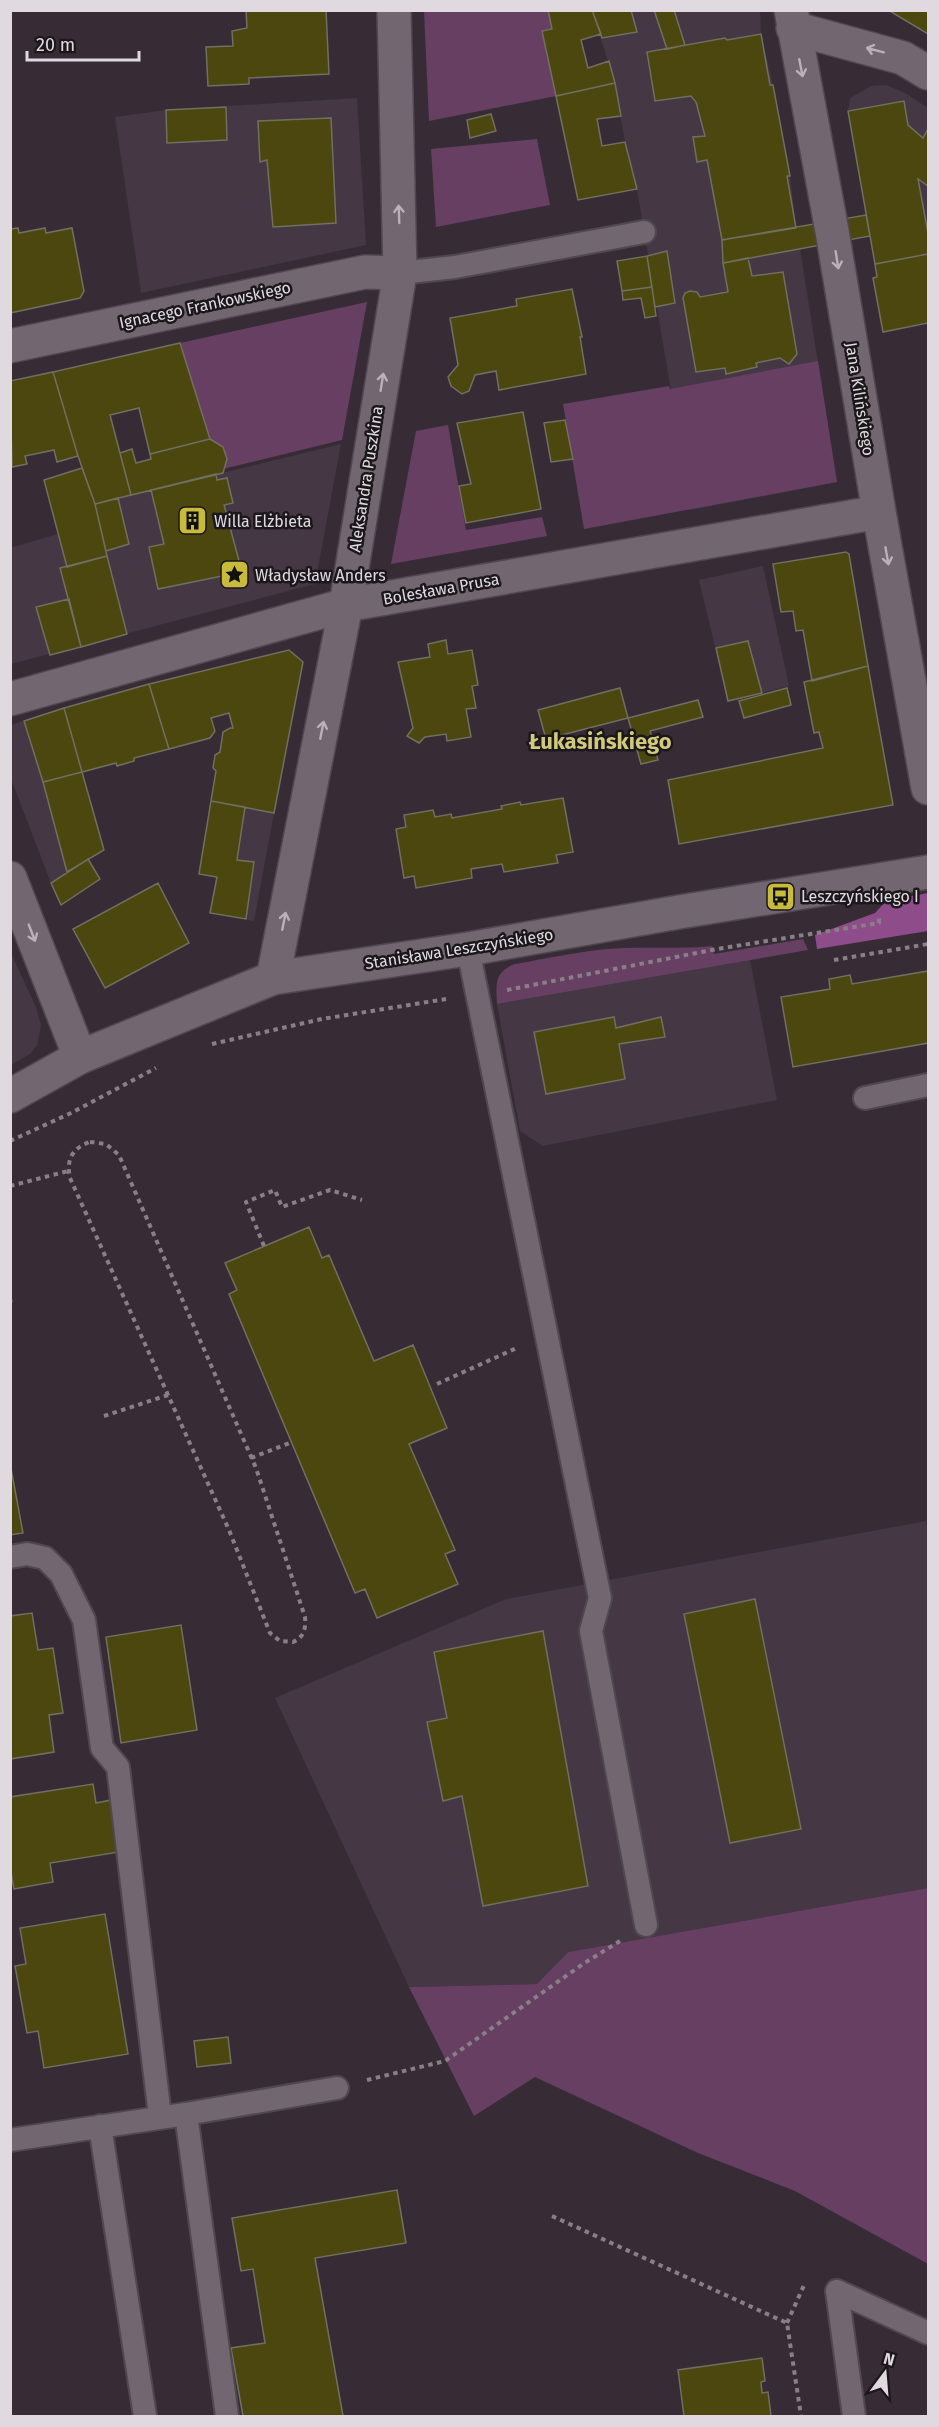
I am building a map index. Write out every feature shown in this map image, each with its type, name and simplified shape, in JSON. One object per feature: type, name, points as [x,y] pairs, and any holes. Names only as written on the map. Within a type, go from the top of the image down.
[{"type":"street","name":"Aleksandra Puszkina","points":[[273,978],[346,605],[400,273],[394,10]]},
{"type":"street","points":[[792,19],[903,58],[928,73]]},
{"type":"street","name":"Jana Kilińskiego","points":[[792,19],[832,231],[928,788]]},
{"type":"street","name":"Ignacego Frankowskiego","points":[[10,346],[365,272],[400,273]]},
{"type":"street","name":"Bolesława Prusa","points":[[10,699],[346,605],[879,512]]},
{"type":"street","name":"Stanisława Leszczyńskiego","points":[[10,1096],[80,1057],[273,978],[468,949],[928,872]]},
{"type":"street","points":[[10,878],[80,1057]]},
{"type":"lane","points":[[400,273],[455,267],[644,232]]},
{"type":"lane","points":[[468,949],[600,1598],[591,1631],[646,1925]]},
{"type":"lane","points":[[865,1098],[928,1085]]},
{"type":"lane","points":[[10,1557],[27,1554],[45,1558],[61,1574],[84,1620],[102,1748],[118,1767],[160,2116]]},
{"type":"lane","points":[[10,2140],[160,2116],[186,2114],[337,2088]]},
{"type":"lane","points":[[186,2114],[226,2416]]},
{"type":"lane","points":[[100,2126],[145,2416]]},
{"type":"lane","points":[[854,2416],[837,2291],[928,2333]]},
{"type":"path","points":[[834,960],[928,944]]},
{"type":"path","points":[[201,1047],[322,1019],[477,994],[717,949]]},
{"type":"path","points":[[10,1141],[71,1113],[160,1065]]},
{"type":"path","points":[[90,1142],[106,1144],[119,1155],[252,1458],[305,1617],[303,1636],[293,1642],[280,1641],[270,1633],[229,1530],[68,1171],[69,1159],[75,1150],[90,1142]]},
{"type":"path","points":[[10,1186],[68,1171]]},
{"type":"path","points":[[264,1246],[246,1202],[275,1190],[282,1208],[330,1190],[362,1200]]},
{"type":"path","points":[[10,1298],[11,1305]]},
{"type":"path","points":[[437,1384],[546,1335]]},
{"type":"path","points":[[104,1416],[168,1395]]},
{"type":"path","points":[[252,1458],[292,1442]]},
{"type":"path","points":[[337,2088],[445,2061],[583,1964],[646,1925]]},
{"type":"path","points":[[552,2216],[787,2323]]},
{"type":"path","points":[[801,2416],[787,2323],[808,2278]]},
{"type":"shaded area","points":[[424,11],[548,11],[552,29],[542,31],[556,96],[429,121]]},
{"type":"shaded area","points":[[592,11],[760,11],[761,34],[790,176],[796,228],[866,214],[848,111],[850,98],[871,86],[886,85],[905,93],[928,108],[928,254],[875,264],[869,236],[800,249],[837,482],[691,510],[637,189],[625,142],[615,83]]},
{"type":"shaded area","points":[[357,98],[366,245],[141,293],[115,117],[166,110]]},
{"type":"shaded area","points":[[537,139],[550,205],[436,227],[431,149]]},
{"type":"shaded area","points":[[367,302],[342,440],[223,469],[227,459],[223,447],[210,439],[180,343]]},
{"type":"shaded area","points":[[818,361],[837,482],[584,529],[563,404],[669,386],[670,389]]},
{"type":"shaded area","points":[[448,425],[466,530],[542,517],[547,536],[391,564],[416,431]]},
{"type":"shaded area","points":[[341,444],[315,584],[11,664],[10,548],[58,534],[67,567],[95,504]]},
{"type":"shaded area","points":[[763,566],[789,686],[728,701],[699,580]]},
{"type":"shaded area","points":[[64,708],[104,850],[51,883],[11,779],[11,725]]},
{"type":"shaded area","points":[[211,801],[274,813],[254,921],[210,913],[216,878],[199,874]]},
{"type":"shaded area","points":[[928,893],[928,931],[817,949],[815,935],[875,913],[886,901]]},
{"type":"shaded area","points":[[803,939],[808,950],[497,1004],[497,985],[500,975],[515,964],[583,952],[624,948],[712,946],[714,954]]},
{"type":"shaded area","points":[[10,951],[36,1007],[41,1025],[37,1045],[30,1054],[11,1065]]},
{"type":"shaded area","points":[[750,960],[777,1100],[543,1146],[520,1131],[497,1004]]},
{"type":"shaded area","points":[[926,1521],[928,1532],[928,1888],[568,1952],[537,1984],[409,1987],[275,1698],[506,1599]]},
{"type":"shaded area","points":[[928,1888],[928,2264],[795,2191],[698,2153],[535,2077],[474,2116],[409,1987],[537,1984],[568,1952]]},
{"type":"building","points":[[246,10],[326,10],[329,74],[249,78],[249,84],[208,86],[206,47],[233,46],[232,31],[247,28]]},
{"type":"building","points":[[548,10],[592,10],[601,34],[581,40],[588,68],[609,61],[615,83],[556,96],[542,31],[552,29]]},
{"type":"building","points":[[592,10],[631,10],[637,32],[602,38]]},
{"type":"building","points":[[654,10],[674,10],[685,45],[667,49]]},
{"type":"building","points":[[888,10],[928,10],[928,34]]},
{"type":"building","points":[[761,34],[790,176],[787,176],[796,228],[722,240],[707,160],[697,162],[693,137],[705,136],[696,102],[691,96],[655,101],[647,52]]},
{"type":"building","points":[[615,83],[621,116],[597,119],[602,146],[625,142],[637,189],[578,200],[556,96]]},
{"type":"building","points":[[904,101],[908,125],[923,138],[928,129],[928,186],[918,179],[928,233],[928,254],[875,264],[848,111]]},
{"type":"building","points":[[226,107],[227,140],[167,143],[166,110]]},
{"type":"building","points":[[491,114],[496,131],[470,138],[467,120]]},
{"type":"building","points":[[331,118],[336,223],[273,227],[267,160],[260,162],[258,121]]},
{"type":"building","points":[[866,215],[870,236],[723,263],[722,240]]},
{"type":"building","points":[[18,228],[19,233],[45,228],[46,233],[72,228],[84,291],[80,298],[10,313],[10,229]]},
{"type":"building","points":[[667,251],[675,303],[655,307],[647,256]]},
{"type":"building","points":[[928,254],[928,323],[883,332],[873,278],[877,277],[875,264]]},
{"type":"building","points":[[647,256],[652,287],[622,291],[617,261]]},
{"type":"building","points":[[748,258],[752,276],[783,272],[797,354],[789,364],[780,358],[756,363],[757,367],[726,374],[725,368],[696,372],[683,298],[685,293],[697,292],[700,297],[728,292],[723,263]]},
{"type":"building","points":[[652,287],[656,316],[645,318],[641,298],[623,300],[622,291]]},
{"type":"building","points":[[572,289],[582,337],[580,337],[586,374],[499,390],[496,371],[475,375],[469,391],[462,394],[451,386],[448,377],[458,365],[450,318],[517,306],[516,299]]},
{"type":"building","points":[[180,343],[210,439],[150,454],[139,408],[110,415],[131,495],[95,504],[53,372]]},
{"type":"building","points":[[53,372],[78,456],[57,462],[54,450],[25,456],[27,464],[12,467],[10,381]]},
{"type":"building","points":[[523,412],[541,509],[466,523],[459,486],[471,484],[457,423]]},
{"type":"building","points":[[565,420],[573,459],[551,462],[544,423]]},
{"type":"building","points":[[210,439],[223,447],[227,459],[223,473],[131,495],[120,453],[132,449],[136,463],[151,459],[150,454]]},
{"type":"building","points":[[82,468],[95,504],[107,556],[67,567],[44,480]]},
{"type":"building","name":"Willa Elżbieta","points":[[216,474],[217,480],[227,478],[233,503],[224,505],[242,572],[158,589],[149,547],[164,544],[151,490]]},
{"type":"building","points":[[118,498],[129,544],[106,551],[95,504]]},
{"type":"building","points":[[846,552],[849,554],[868,666],[812,681],[803,630],[796,631],[793,611],[781,612],[773,564]]},
{"type":"building","points":[[107,556],[127,634],[81,647],[60,568]]},
{"type":"building","points":[[69,599],[81,647],[50,655],[36,607]]},
{"type":"building","points":[[446,640],[448,654],[472,650],[478,685],[472,686],[476,708],[466,709],[471,737],[447,741],[446,734],[425,737],[419,743],[407,736],[413,728],[398,662],[430,657],[428,644]]},
{"type":"building","points":[[748,641],[762,693],[728,701],[716,648]]},
{"type":"building","points":[[289,650],[303,662],[274,813],[211,801],[216,771],[213,768],[215,755],[220,752],[223,732],[233,728],[229,713],[211,718],[215,731],[210,738],[169,749],[149,684]]},
{"type":"building","points":[[868,666],[893,805],[679,844],[668,780],[823,748],[819,732],[814,733],[804,682]]},
{"type":"building","points":[[149,684],[169,749],[134,758],[134,761],[117,766],[116,763],[82,772],[64,708]]},
{"type":"building","points":[[620,688],[628,718],[546,739],[538,710]]},
{"type":"building","points":[[787,688],[791,705],[744,718],[739,701]]},
{"type":"building","points":[[698,700],[703,717],[650,731],[658,760],[641,764],[628,718]]},
{"type":"building","points":[[64,708],[82,772],[43,782],[24,721]]},
{"type":"building","points":[[82,772],[104,850],[67,872],[43,782]]},
{"type":"building","points":[[563,798],[573,852],[556,855],[558,863],[504,872],[502,864],[471,869],[472,878],[416,888],[414,876],[404,878],[396,829],[406,827],[404,815],[433,810],[435,817],[451,814],[452,818],[502,809],[501,806],[520,802],[521,805]]},
{"type":"building","points":[[211,801],[245,807],[237,860],[254,862],[246,919],[210,913],[217,877],[199,874]]},
{"type":"building","points":[[88,859],[100,879],[61,905],[51,883]]},
{"type":"building","points":[[158,883],[189,943],[105,988],[73,929]]},
{"type":"building","points":[[928,971],[928,1043],[793,1067],[781,997],[830,989],[829,979],[850,975],[852,984]]},
{"type":"building","points":[[614,1017],[616,1028],[661,1017],[665,1037],[619,1044],[625,1079],[546,1094],[534,1032]]},
{"type":"building","points":[[309,1227],[322,1258],[329,1255],[374,1361],[413,1345],[447,1428],[409,1444],[455,1550],[445,1554],[458,1584],[377,1618],[365,1589],[355,1593],[229,1294],[237,1290],[225,1263]]},
{"type":"building","points":[[10,1463],[23,1533],[10,1535]]},
{"type":"building","points":[[755,1599],[801,1829],[730,1843],[684,1614]]},
{"type":"building","points":[[32,1613],[38,1650],[53,1648],[63,1713],[49,1715],[54,1752],[10,1759],[10,1616]]},
{"type":"building","points":[[181,1625],[197,1730],[121,1743],[106,1637]]},
{"type":"building","points":[[543,1631],[588,1886],[483,1906],[462,1796],[443,1801],[427,1722],[447,1718],[434,1652]]},
{"type":"building","points":[[93,1784],[96,1803],[111,1800],[119,1852],[50,1863],[53,1882],[14,1889],[10,1867],[10,1797]]},
{"type":"building","points":[[105,1914],[128,2054],[44,2068],[38,2031],[27,2033],[15,1966],[26,1964],[20,1928]]},
{"type":"building","points":[[228,2037],[231,2063],[197,2067],[194,2041]]},
{"type":"building","points":[[397,2190],[406,2243],[315,2258],[343,2416],[243,2416],[231,2348],[265,2343],[253,2269],[241,2271],[232,2218]]},
{"type":"building","points":[[762,2358],[765,2381],[761,2382],[762,2393],[768,2392],[771,2416],[684,2416],[678,2370]]},
{"type":"place","name":"Willa Elżbieta","points":[[193,521]]},
{"type":"place","name":"Władysław Anders","points":[[234,575]]},
{"type":"place","name":"Leszczyńskiego I","points":[[780,896]]},
{"type":"district","name":"Łukasińskiego","points":[[600,741]]}]
